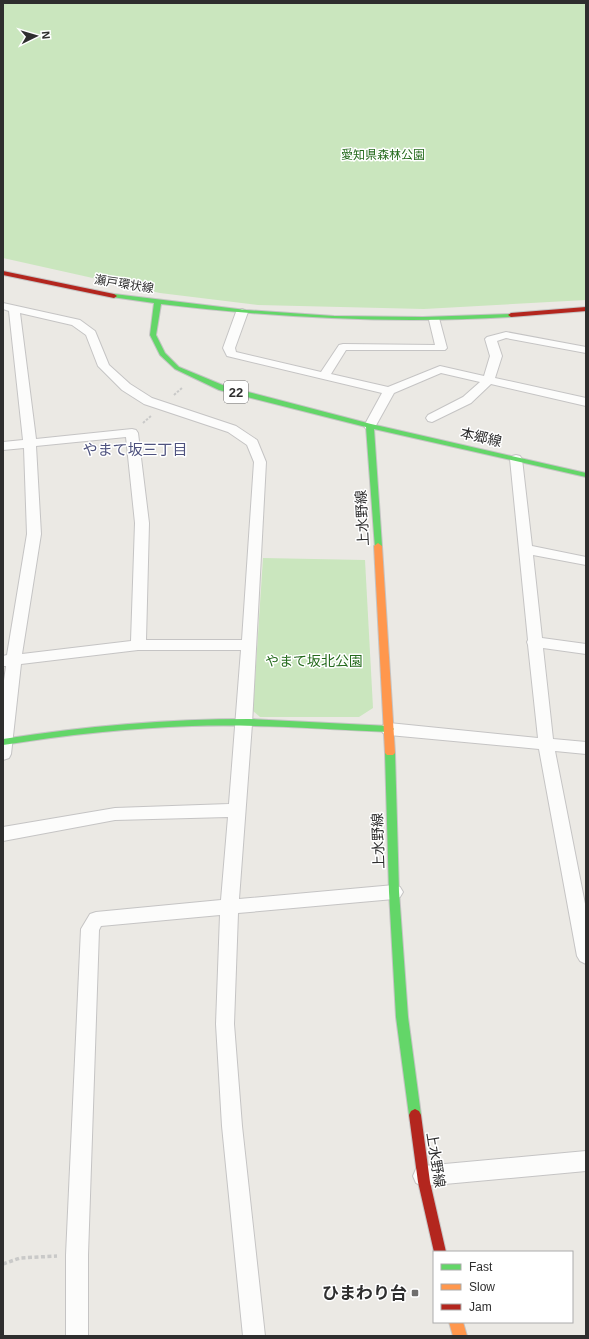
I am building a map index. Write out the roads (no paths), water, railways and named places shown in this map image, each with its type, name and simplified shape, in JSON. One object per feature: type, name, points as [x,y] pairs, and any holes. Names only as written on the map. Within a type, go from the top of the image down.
[{"type":"street","name":"瀬戸環状線","points":[[3,273],[109,295],[158,302],[154,335],[162,354],[177,368],[222,388],[370,426]]},
{"type":"street","points":[[158,302],[242,312],[435,320],[586,309]]},
{"type":"street","points":[[254,1336],[232,1126],[225,1024],[229,908],[244,724],[260,462],[253,443],[232,429],[148,401],[126,387],[104,366],[91,333],[76,322],[9,307],[30,443],[34,534],[9,660],[4,746],[87,731],[166,724],[244,724],[313,725],[389,729],[586,748]]},
{"type":"street","points":[[242,312],[229,348],[231,354],[389,391],[440,369],[586,402]]},
{"type":"street","points":[[324,376],[343,347],[441,348],[435,320]]},
{"type":"street","points":[[432,418],[467,400],[489,380],[496,356],[492,339],[506,335],[586,350]]},
{"type":"street","points":[[370,426],[389,391]]},
{"type":"street","name":"本郷線","points":[[370,426],[586,475]]},
{"type":"street","name":"上水野線","points":[[370,426],[389,729],[394,892],[402,1017],[423,1176],[440,1251]]},
{"type":"street","points":[[3,446],[132,433],[142,523],[138,645]]},
{"type":"street","points":[[516,459],[534,642],[546,744],[586,956]]},
{"type":"street","points":[[525,549],[586,561]]},
{"type":"street","points":[[534,642],[586,649]]},
{"type":"street","points":[[9,660],[138,645],[249,645]]},
{"type":"street","points":[[3,834],[115,814],[236,810]]},
{"type":"street","points":[[78,1336],[77,1254],[90,929],[96,919],[394,892]]},
{"type":"street","points":[[423,1176],[586,1161]]},
{"type":"street","points":[[456,1323],[460,1336]]},
{"type":"place","name":"ひまわり台","points":[[415,1293]]},
{"type":"district","name":"やまて坂三丁目","points":[[135,450]]},
{"type":"park label","name":"愛知県森林公園","points":[[383,155]]},
{"type":"park label","name":"やまて坂北公園","points":[[314,661]]}]
